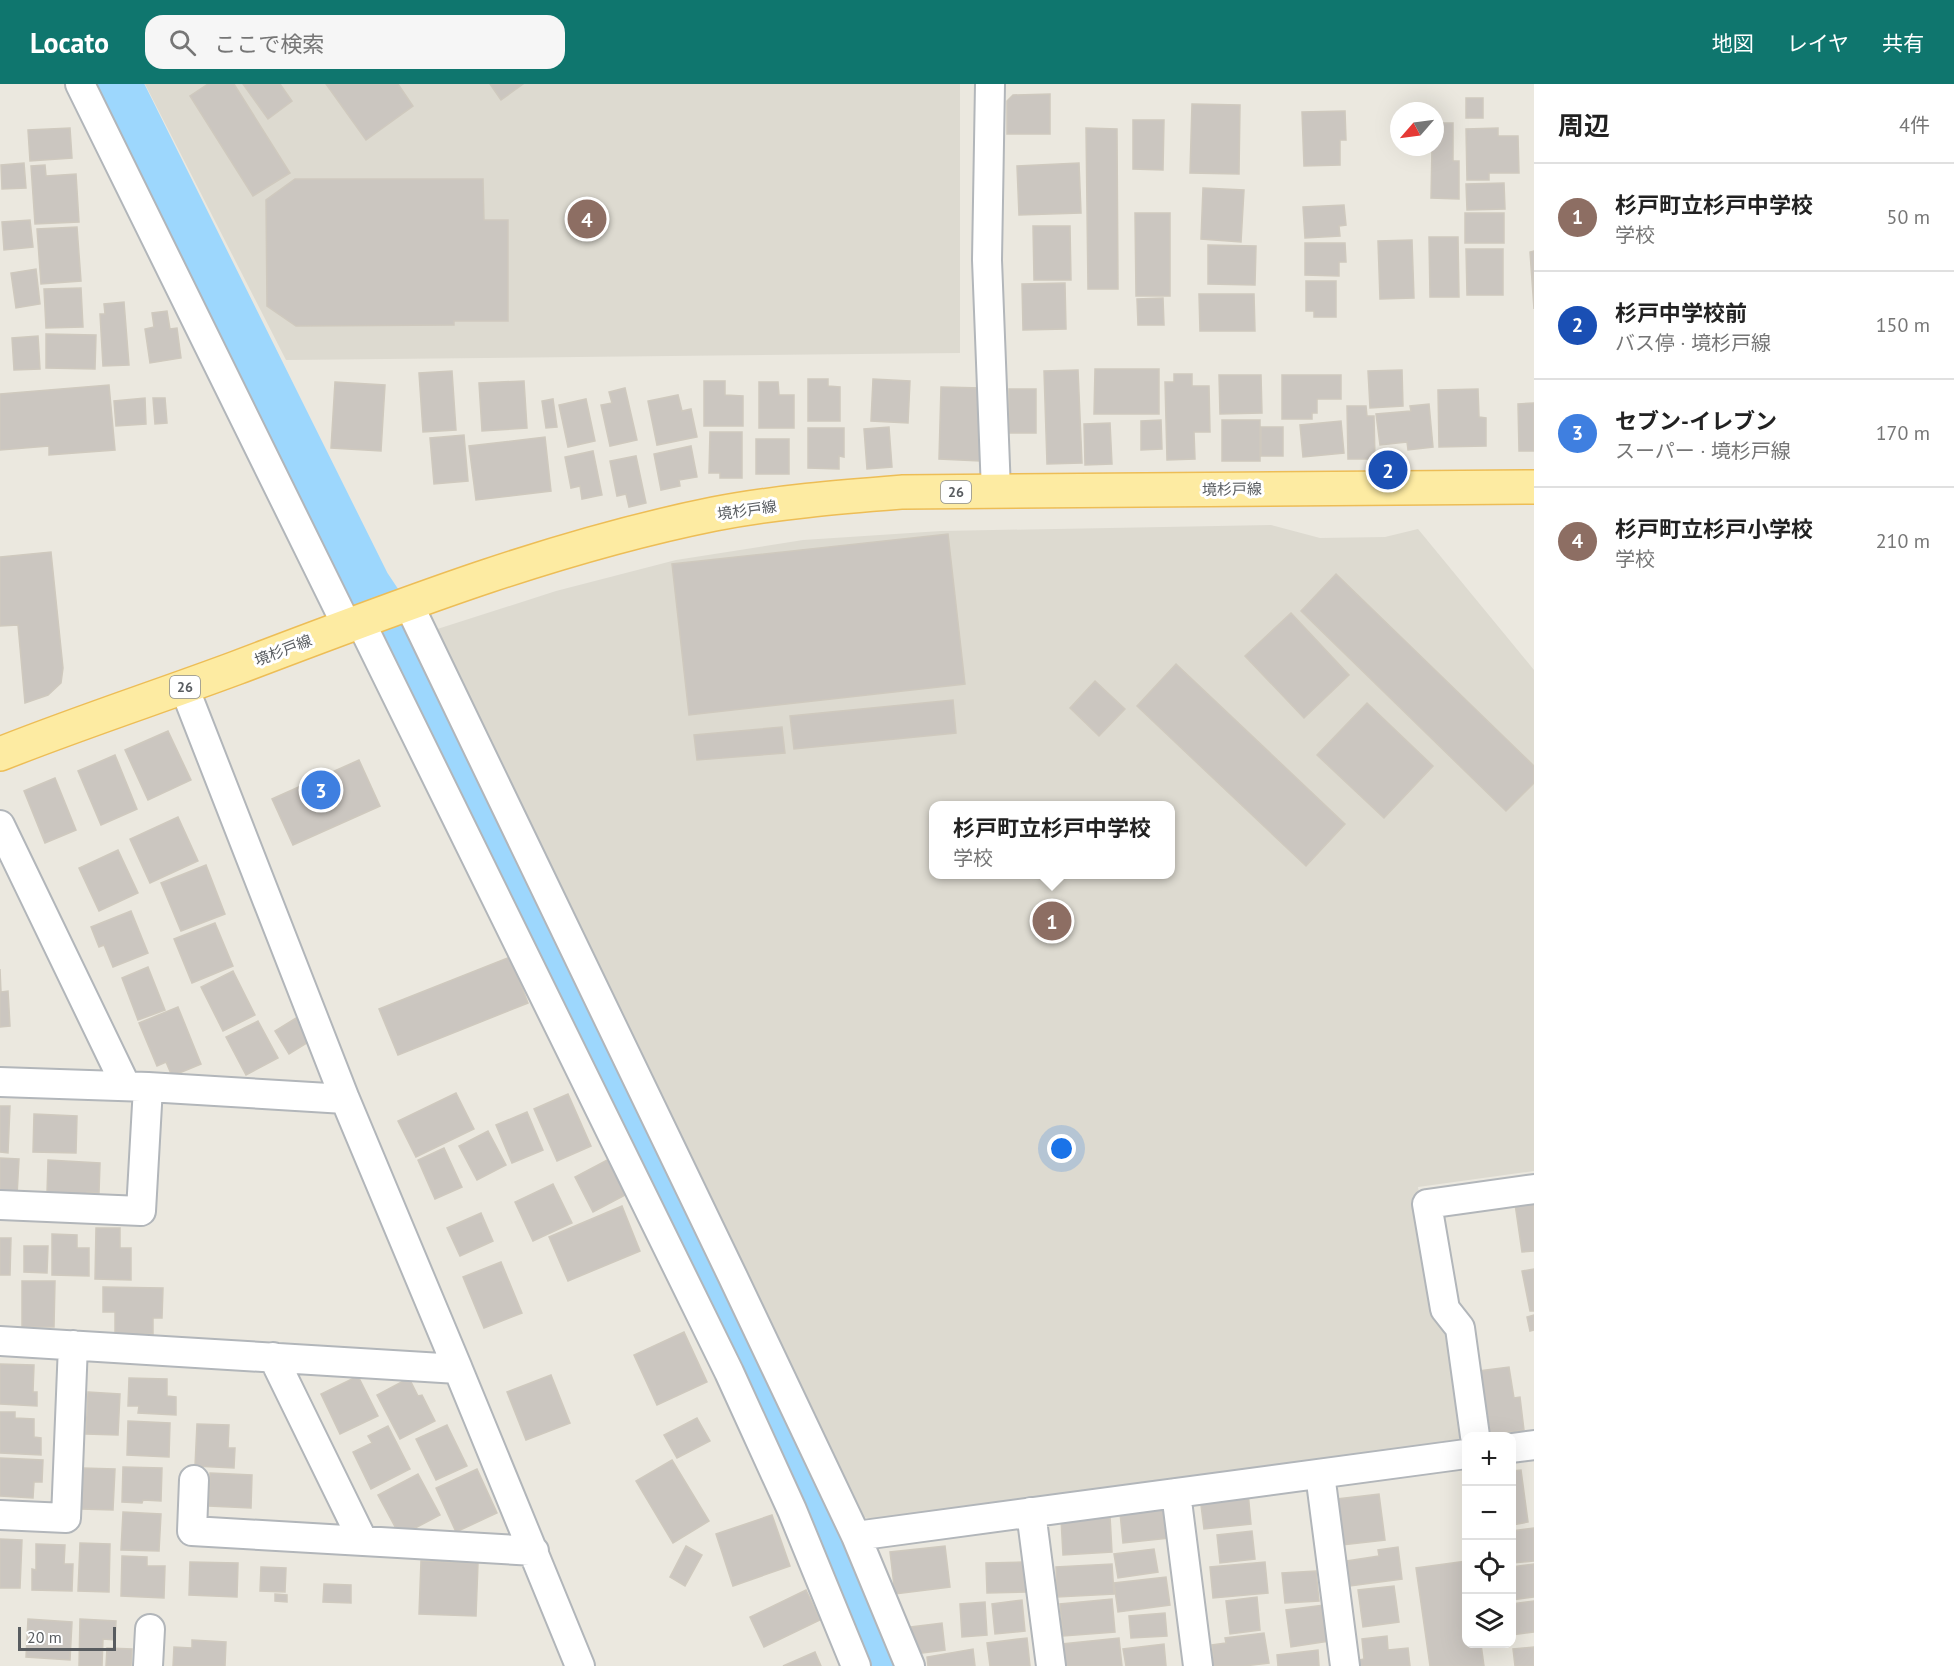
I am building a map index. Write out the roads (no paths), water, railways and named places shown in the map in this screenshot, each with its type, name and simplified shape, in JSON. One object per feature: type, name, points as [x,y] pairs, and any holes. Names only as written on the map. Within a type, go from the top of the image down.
[{"type":"main road","name":"境杉戸線","points":[[0,754],[375,615],[567,551],[716,514],[852,496],[903,492],[1534,486]]},
{"type":"street","points":[[80,84],[375,615],[722,1254],[856,1536],[910,1666]]},
{"type":"street","points":[[990,84],[987,260],[996,491]]},
{"type":"street","points":[[375,615],[729,1372],[792,1510],[856,1666]]},
{"type":"street","points":[[184,687],[345,1099],[580,1666]]},
{"type":"street","points":[[0,825],[137,1086],[141,1211],[0,1205]]},
{"type":"street","points":[[0,1082],[137,1086],[345,1099]]},
{"type":"street","points":[[1474,1432],[1460,1328],[1445,1309],[1427,1204],[1534,1188]]},
{"type":"street","points":[[0,1341],[458,1369]]},
{"type":"street","points":[[0,1515],[66,1518],[73,1346]]},
{"type":"street","points":[[273,1357],[363,1540]]},
{"type":"street","points":[[1516,1448],[1534,1446]]},
{"type":"street","points":[[856,1536],[1462,1455]]},
{"type":"street","points":[[1320,1474],[1345,1666]]},
{"type":"street","points":[[194,1480],[192,1531],[534,1551]]},
{"type":"street","points":[[1176,1493],[1198,1666]]},
{"type":"street","points":[[1031,1512],[1051,1666]]},
{"type":"street","points":[[148,1666],[150,1629]]},
{"type":"waterway","points":[[112,84],[362,587],[400,644],[818,1509],[881,1666]]},
{"type":"place","name":"杉戸町立杉戸小学校","points":[[587,219]]},
{"type":"place","name":"杉戸中学校前","points":[[1388,470]]},
{"type":"place","name":"セブン-イレブン","points":[[321,790]]},
{"type":"place","name":"杉戸町立杉戸中学校","points":[[1052,921]]}]
